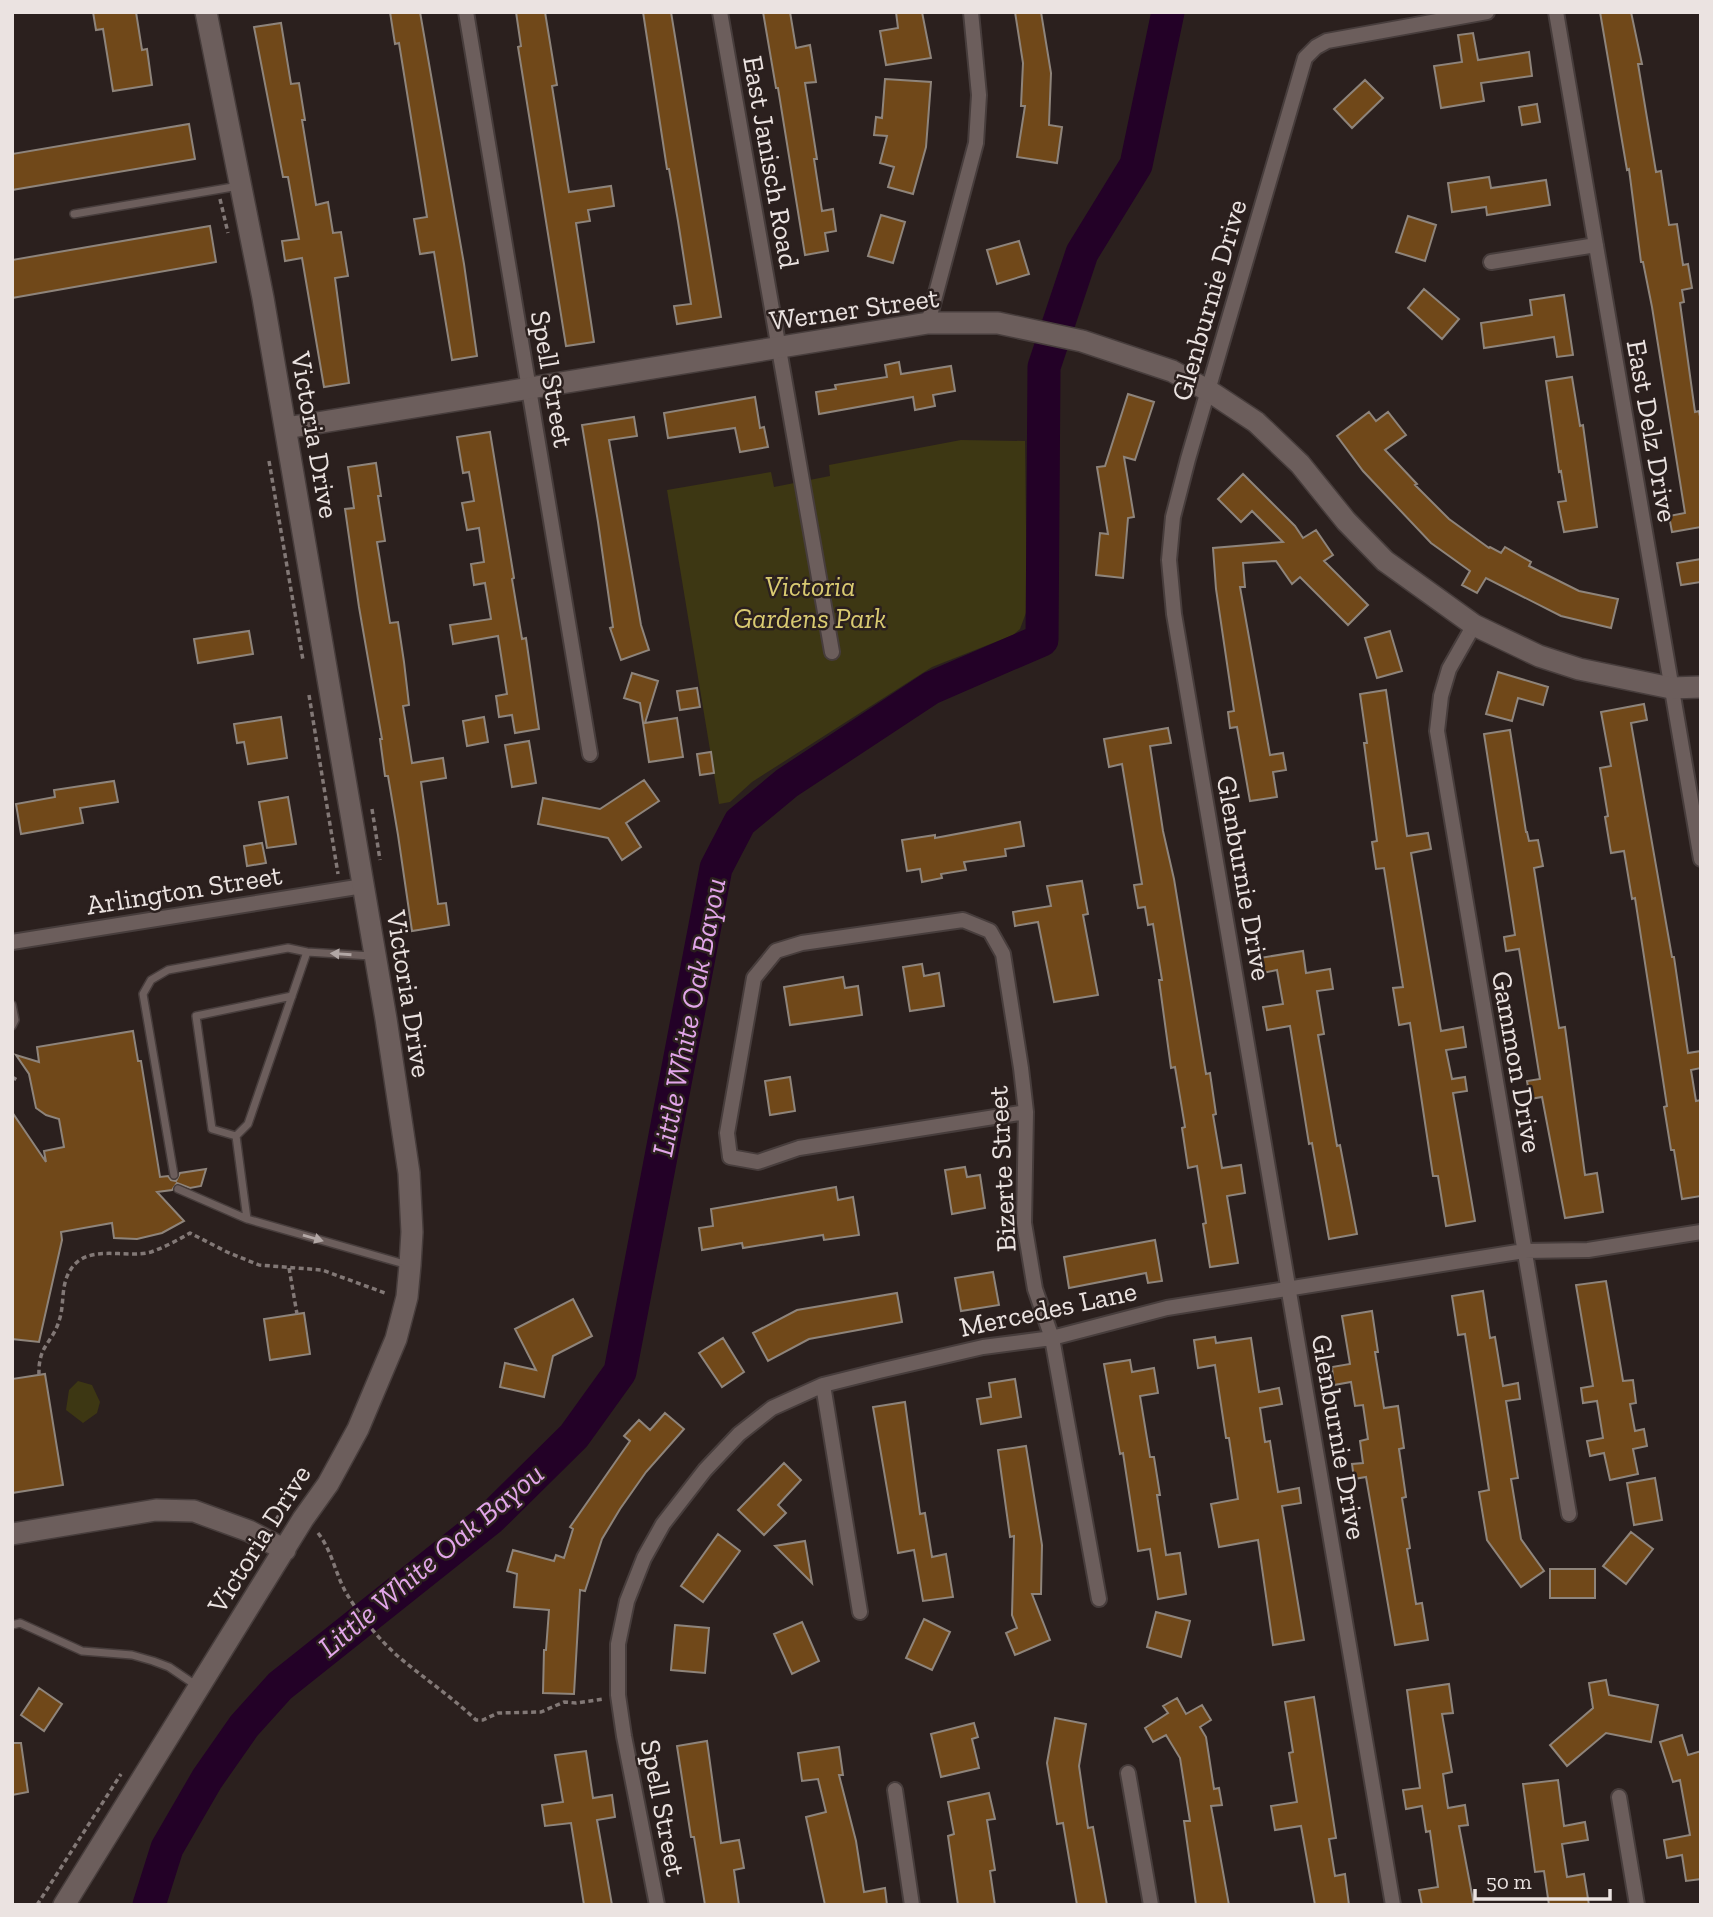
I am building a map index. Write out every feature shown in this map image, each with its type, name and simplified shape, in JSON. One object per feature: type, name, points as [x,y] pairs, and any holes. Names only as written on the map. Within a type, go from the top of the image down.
[{"type":"street","name":"Victoria Drive","points":[[64,1905],[334,1473],[358,1429],[396,1339],[407,1297],[410,1265],[412,1233],[409,1173],[375,957],[263,298],[206,12]]},
{"type":"street","name":"Spell Street","points":[[466,12],[590,754]]},
{"type":"street","name":"East Janisch Road","points":[[720,12],[832,652]]},
{"type":"street","points":[[928,323],[976,143],[979,95],[971,12]]},
{"type":"street","name":"Glenburnie Drive","points":[[1393,1905],[1176,628],[1169,560],[1173,517],[1304,58],[1327,41],[1487,12]]},
{"type":"street","name":"East Delz Drive","points":[[1556,12],[1701,859]]},
{"type":"street","points":[[1491,262],[1596,245]]},
{"type":"street","name":"Werner Street","points":[[286,429],[928,323],[998,323],[1082,341],[1172,371],[1209,391],[1256,422],[1300,464],[1346,521],[1385,561],[1474,625],[1539,656],[1579,669],[1671,688],[1701,687]]},
{"type":"street","name":"Gammon Drive","points":[[1474,625],[1449,669],[1441,696],[1437,731],[1569,1514]]},
{"type":"street","name":"Arlington Street","points":[[12,942],[363,886]]},
{"type":"street","name":"Bizerte Street","points":[[1026,1112],[799,1148],[758,1162],[730,1157],[727,1133],[754,978],[776,951],[802,943],[963,920],[990,931],[1003,954],[1026,1112],[1024,1223],[1035,1289],[1052,1338],[1099,1599]]},
{"type":"street","name":"Mercedes Lane","points":[[622,1720],[618,1644],[627,1601],[643,1558],[663,1524],[705,1470],[739,1434],[772,1408],[823,1385],[983,1347],[1052,1338],[1167,1308],[1524,1251],[1588,1250],[1701,1232]]},
{"type":"street","points":[[823,1385],[860,1612]]},
{"type":"street","points":[[12,1534],[156,1510],[194,1511],[249,1531],[285,1549]]},
{"type":"street","name":"Spell Street","points":[[622,1720],[657,1905]]},
{"type":"street","points":[[1128,1773],[1151,1905]]},
{"type":"street","points":[[895,1790],[912,1905]]},
{"type":"street","points":[[1619,1797],[1637,1905]]},
{"type":"lane","points":[[74,214],[239,186]]},
{"type":"lane","points":[[174,1175],[144,994],[151,980],[168,970],[288,948],[375,957]]},
{"type":"lane","points":[[236,1136],[248,1124],[307,952]]},
{"type":"lane","points":[[236,1136],[212,1129],[196,1016],[292,996]]},
{"type":"lane","points":[[12,1005],[15,1020],[12,1026]]},
{"type":"lane","points":[[236,1136],[247,1219]]},
{"type":"lane","points":[[178,1189],[247,1219],[410,1265]]},
{"type":"lane","points":[[12,1625],[20,1623],[82,1651],[132,1655],[153,1661],[169,1667],[199,1687]]},
{"type":"path","points":[[218,190],[230,238]]},
{"type":"path","points":[[268,454],[305,668]]},
{"type":"path","points":[[308,690],[338,876]]},
{"type":"path","points":[[12,1077],[17,1080]]},
{"type":"path","points":[[39,1375],[38,1363],[43,1347],[59,1322],[66,1279],[77,1262],[86,1256],[150,1252],[190,1233],[259,1265],[322,1270],[385,1293]]},
{"type":"path","points":[[289,1268],[296,1314]]},
{"type":"path","points":[[276,1520],[279,1514]]},
{"type":"path","points":[[316,1530],[331,1554],[335,1570],[348,1596],[376,1632],[398,1657],[428,1678],[475,1720],[483,1720],[498,1713],[541,1712],[564,1702],[619,1699]]},
{"type":"green space","name":"Victoria Gardens Park","points":[[961,440],[1025,441],[1027,610],[1020,629],[1013,635],[932,667],[752,782],[730,802],[719,804],[667,490],[771,472],[774,487],[830,476],[829,465]]},
{"type":"green space","points":[[78,1381],[92,1385],[100,1402],[97,1413],[83,1423],[66,1410],[69,1390]]},
{"type":"building","points":[[93,12],[136,12],[142,50],[147,49],[152,85],[113,91],[103,29],[96,30]]},
{"type":"building","points":[[390,12],[420,12],[464,264],[477,356],[452,360],[434,252],[420,254],[414,219],[427,217],[399,43],[395,44]]},
{"type":"building","points":[[516,12],[545,12],[557,85],[552,86],[569,192],[611,186],[614,206],[588,210],[590,221],[576,223],[594,342],[566,346],[518,47],[521,46]]},
{"type":"building","points":[[643,12],[671,12],[721,317],[677,324],[674,306],[691,304]]},
{"type":"building","points":[[763,12],[790,12],[796,48],[810,45],[816,82],[805,83],[817,159],[814,159],[822,211],[833,209],[836,231],[825,233],[828,251],[805,255]]},
{"type":"building","points":[[896,12],[922,12],[931,58],[886,65],[880,31],[898,28]]},
{"type":"building","points":[[1015,12],[1041,12],[1051,73],[1049,125],[1062,127],[1057,163],[1017,157],[1025,106],[1021,106],[1023,63]]},
{"type":"building","points":[[1600,12],[1631,12],[1642,64],[1638,64],[1656,172],[1661,171],[1669,225],[1677,224],[1683,265],[1688,264],[1692,288],[1682,290],[1684,302],[1680,303],[1695,412],[1699,411],[1701,422],[1701,527],[1672,532],[1669,516],[1685,513],[1652,307],[1641,262],[1629,169],[1627,170]]},
{"type":"building","points":[[281,23],[291,84],[299,83],[305,120],[302,120],[316,205],[328,202],[333,233],[341,232],[348,276],[335,278],[349,383],[324,387],[302,258],[285,261],[282,241],[299,239],[288,177],[283,177],[254,27]]},
{"type":"building","points":[[1473,33],[1478,60],[1529,52],[1532,76],[1481,83],[1484,101],[1441,108],[1434,66],[1462,62],[1458,35]]},
{"type":"building","points":[[885,79],[931,82],[926,147],[913,194],[888,187],[894,167],[880,163],[887,136],[874,135],[876,117],[882,118]]},
{"type":"building","points":[[1365,80],[1383,98],[1352,128],[1334,109]]},
{"type":"building","points":[[1537,104],[1540,122],[1522,125],[1519,107]]},
{"type":"building","points":[[189,124],[195,159],[12,190],[12,154]]},
{"type":"building","points":[[1489,177],[1491,188],[1546,180],[1550,205],[1487,215],[1486,207],[1452,212],[1448,183]]},
{"type":"building","points":[[881,215],[905,222],[893,263],[868,256]]},
{"type":"building","points":[[1408,216],[1436,225],[1425,261],[1396,252]]},
{"type":"building","points":[[210,226],[216,262],[12,298],[12,260]]},
{"type":"building","points":[[1019,241],[1029,274],[997,284],[987,250]]},
{"type":"building","points":[[1424,289],[1459,319],[1442,339],[1408,308]]},
{"type":"building","points":[[1564,295],[1573,355],[1557,357],[1554,337],[1484,348],[1481,323],[1532,315],[1530,300]]},
{"type":"building","points":[[899,362],[901,374],[951,366],[955,391],[933,395],[935,406],[915,410],[913,397],[819,414],[816,392],[836,389],[835,385],[887,377],[885,365]]},
{"type":"building","points":[[1572,377],[1580,426],[1583,425],[1597,527],[1564,532],[1558,502],[1566,501],[1561,471],[1559,472],[1546,381]]},
{"type":"building","points":[[1128,394],[1154,402],[1135,460],[1124,457],[1134,517],[1128,518],[1123,578],[1096,575],[1100,533],[1108,534],[1097,467],[1105,466]]},
{"type":"building","points":[[755,397],[760,428],[764,427],[768,447],[740,452],[735,428],[668,438],[664,413]]},
{"type":"building","points":[[1369,412],[1376,421],[1388,412],[1406,435],[1385,450],[1449,519],[1489,548],[1501,553],[1505,547],[1531,562],[1529,566],[1579,591],[1618,599],[1611,628],[1561,616],[1486,578],[1477,593],[1462,585],[1470,571],[1431,543],[1363,471],[1337,436]]},
{"type":"building","points":[[634,417],[637,436],[609,440],[641,625],[649,650],[621,660],[610,628],[613,627],[582,425]]},
{"type":"building","points":[[490,432],[514,578],[512,579],[522,639],[526,638],[539,729],[515,733],[512,715],[499,717],[496,696],[507,694],[498,636],[453,644],[450,625],[491,619],[485,583],[474,585],[471,564],[484,562],[479,528],[467,530],[462,503],[474,501],[469,472],[463,473],[457,437]]},
{"type":"building","points":[[376,463],[385,541],[377,542],[390,623],[398,622],[409,705],[403,706],[412,763],[443,758],[446,778],[421,782],[438,904],[446,903],[449,925],[412,931],[388,776],[385,776],[382,739],[345,509],[354,508],[348,467]]},
{"type":"building","points":[[1243,474],[1295,526],[1303,538],[1316,530],[1333,555],[1324,561],[1368,605],[1348,625],[1300,577],[1292,584],[1276,561],[1243,563],[1245,587],[1240,587],[1270,755],[1283,753],[1286,770],[1273,772],[1277,797],[1250,801],[1237,727],[1230,728],[1228,712],[1234,711],[1216,589],[1213,548],[1283,542],[1252,511],[1241,522],[1218,499]]},
{"type":"building","points":[[1701,559],[1701,582],[1681,585],[1677,563]]},
{"type":"building","points":[[249,631],[253,654],[198,663],[194,639]]},
{"type":"building","points":[[1390,631],[1402,671],[1377,678],[1365,638]]},
{"type":"building","points":[[1498,672],[1548,687],[1543,705],[1518,698],[1512,721],[1486,714]]},
{"type":"building","points":[[632,673],[658,681],[645,723],[677,718],[683,757],[649,762],[640,703],[624,698]]},
{"type":"building","points":[[697,688],[700,707],[680,710],[677,691]]},
{"type":"building","points":[[1386,690],[1407,836],[1428,833],[1431,849],[1411,853],[1441,1031],[1463,1027],[1466,1047],[1446,1050],[1452,1079],[1465,1077],[1467,1091],[1453,1093],[1475,1221],[1446,1226],[1438,1176],[1433,1176],[1410,1023],[1399,1025],[1393,988],[1403,987],[1384,868],[1376,869],[1372,842],[1377,841],[1360,694]]},
{"type":"building","points":[[1644,704],[1647,720],[1631,723],[1674,957],[1688,1053],[1701,1051],[1701,1068],[1691,1070],[1696,1101],[1701,1100],[1701,1196],[1682,1199],[1664,1107],[1667,1106],[1635,898],[1632,899],[1624,851],[1611,853],[1600,768],[1611,766],[1601,712]]},
{"type":"building","points":[[281,717],[287,758],[248,764],[244,742],[237,743],[234,724]]},
{"type":"building","points":[[484,717],[488,742],[467,746],[463,721]]},
{"type":"building","points":[[1168,728],[1171,743],[1150,746],[1163,831],[1174,879],[1206,1074],[1210,1073],[1216,1114],[1213,1115],[1222,1168],[1241,1165],[1245,1193],[1227,1196],[1238,1263],[1210,1267],[1197,1166],[1188,1168],[1182,1128],[1185,1127],[1175,1067],[1171,1068],[1153,924],[1148,925],[1145,907],[1138,908],[1134,885],[1142,884],[1122,764],[1109,767],[1104,739]]},
{"type":"building","points":[[1510,730],[1526,832],[1529,841],[1538,840],[1543,866],[1534,868],[1559,1028],[1565,1027],[1585,1175],[1597,1173],[1603,1212],[1565,1218],[1542,1097],[1530,1099],[1527,1081],[1540,1079],[1519,949],[1506,951],[1504,937],[1515,935],[1484,734]]},
{"type":"building","points":[[529,741],[536,783],[512,787],[505,745]]},
{"type":"building","points":[[711,752],[714,773],[700,775],[697,754]]},
{"type":"building","points":[[644,780],[659,801],[626,823],[641,847],[622,860],[608,838],[538,824],[543,798],[600,809]]},
{"type":"building","points":[[114,781],[118,802],[80,808],[83,823],[21,834],[16,804],[55,797],[54,790]]},
{"type":"building","points":[[288,797],[296,844],[267,848],[259,802]]},
{"type":"building","points":[[1020,822],[1024,846],[1005,849],[1006,856],[964,862],[966,870],[941,874],[942,878],[922,882],[920,869],[907,871],[902,840],[935,835],[935,838]]},
{"type":"building","points":[[262,843],[266,863],[247,866],[244,846]]},
{"type":"building","points":[[1082,881],[1088,914],[1083,915],[1098,995],[1054,1002],[1038,922],[1015,926],[1013,912],[1051,906],[1047,886]]},
{"type":"building","points":[[1303,951],[1306,973],[1330,969],[1333,989],[1317,991],[1324,1034],[1318,1035],[1337,1146],[1340,1145],[1357,1234],[1329,1239],[1312,1143],[1309,1144],[1290,1026],[1267,1030],[1263,1007],[1283,1004],[1277,970],[1263,973],[1260,958]]},
{"type":"building","points":[[922,964],[924,976],[939,973],[944,1006],[910,1011],[903,967]]},
{"type":"building","points":[[843,977],[845,988],[858,986],[862,1015],[790,1025],[784,987]]},
{"type":"building","points":[[133,1031],[138,1061],[141,1061],[160,1177],[168,1176],[176,1181],[180,1173],[206,1169],[201,1186],[190,1188],[177,1183],[172,1190],[157,1192],[184,1221],[162,1233],[137,1239],[114,1238],[112,1223],[61,1232],[62,1240],[39,1342],[12,1339],[12,1112],[46,1162],[44,1151],[64,1147],[59,1119],[36,1108],[29,1074],[16,1055],[39,1062],[37,1047]]},
{"type":"building","points":[[790,1077],[795,1111],[770,1115],[765,1081]]},
{"type":"building","points":[[965,1167],[967,1177],[980,1175],[985,1208],[952,1214],[945,1170]]},
{"type":"building","points":[[836,1187],[838,1200],[853,1197],[859,1235],[824,1240],[823,1235],[743,1248],[742,1243],[702,1250],[699,1228],[713,1226],[711,1209]]},
{"type":"building","points":[[1155,1240],[1162,1281],[1148,1283],[1146,1273],[1069,1288],[1064,1257]]},
{"type":"building","points":[[993,1272],[999,1305],[961,1311],[955,1278]]},
{"type":"building","points":[[1606,1281],[1623,1381],[1633,1380],[1636,1403],[1630,1404],[1635,1431],[1644,1429],[1647,1446],[1633,1449],[1638,1474],[1610,1480],[1604,1453],[1590,1456],[1587,1441],[1603,1438],[1597,1401],[1583,1403],[1581,1388],[1593,1386],[1576,1285]]},
{"type":"building","points":[[1483,1291],[1490,1338],[1495,1337],[1503,1386],[1518,1383],[1520,1399],[1506,1401],[1518,1478],[1511,1479],[1521,1539],[1544,1571],[1521,1587],[1487,1540],[1479,1492],[1489,1490],[1465,1334],[1458,1335],[1452,1296]]},
{"type":"building","points":[[897,1293],[902,1322],[809,1339],[768,1361],[753,1333],[797,1310]]},
{"type":"building","points":[[573,1299],[592,1336],[553,1356],[544,1397],[500,1387],[505,1363],[536,1370],[515,1329]]},
{"type":"building","points":[[1372,1311],[1384,1408],[1398,1406],[1404,1448],[1399,1449],[1406,1497],[1402,1498],[1410,1548],[1407,1549],[1416,1604],[1422,1603],[1428,1640],[1395,1645],[1366,1477],[1354,1479],[1352,1464],[1363,1463],[1360,1441],[1368,1439],[1363,1405],[1355,1406],[1351,1382],[1334,1385],[1332,1367],[1350,1364],[1342,1316]]},
{"type":"building","points":[[304,1313],[310,1354],[270,1360],[264,1319]]},
{"type":"building","points":[[1215,1337],[1216,1343],[1251,1338],[1259,1392],[1279,1388],[1282,1404],[1260,1408],[1265,1442],[1270,1441],[1278,1492],[1299,1488],[1301,1503],[1282,1506],[1304,1640],[1273,1645],[1258,1540],[1219,1547],[1211,1504],[1238,1499],[1215,1365],[1198,1368],[1194,1340]]},
{"type":"building","points":[[723,1338],[744,1372],[722,1387],[699,1353]]},
{"type":"building","points":[[1130,1360],[1132,1372],[1154,1368],[1158,1393],[1140,1396],[1150,1457],[1154,1457],[1166,1555],[1180,1553],[1186,1594],[1158,1599],[1150,1549],[1138,1551],[1123,1453],[1120,1454],[1104,1364]]},
{"type":"building","points":[[45,1374],[63,1485],[12,1493],[12,1379]]},
{"type":"building","points":[[1015,1379],[1021,1417],[981,1424],[977,1399],[991,1397],[989,1383]]},
{"type":"building","points":[[905,1402],[920,1514],[925,1513],[932,1557],[946,1554],[953,1597],[923,1601],[914,1550],[898,1553],[873,1407]]},
{"type":"building","points":[[665,1413],[684,1429],[646,1472],[620,1509],[602,1539],[585,1591],[580,1590],[574,1694],[543,1693],[544,1650],[549,1610],[514,1607],[517,1574],[507,1571],[513,1550],[554,1561],[556,1555],[564,1558],[573,1529],[570,1527],[630,1441],[624,1436],[639,1420],[650,1430]]},
{"type":"building","points":[[1026,1446],[1042,1545],[1041,1594],[1032,1594],[1050,1640],[1015,1655],[1006,1633],[1017,1628],[1012,1615],[1014,1536],[1010,1537],[998,1450]]},
{"type":"building","points":[[784,1463],[801,1480],[778,1505],[786,1513],[764,1535],[738,1510]]},
{"type":"building","points":[[1655,1478],[1662,1520],[1634,1525],[1627,1483]]},
{"type":"building","points":[[1631,1532],[1653,1549],[1626,1584],[1603,1566]]},
{"type":"building","points":[[718,1534],[740,1551],[703,1602],[681,1586]]},
{"type":"building","points":[[805,1541],[812,1583],[775,1546]]},
{"type":"building","points":[[1550,1569],[1595,1569],[1595,1598],[1550,1598]]},
{"type":"building","points":[[1156,1612],[1190,1621],[1181,1657],[1147,1647]]},
{"type":"building","points":[[924,1619],[950,1632],[932,1670],[906,1658]]},
{"type":"building","points":[[802,1622],[819,1661],[792,1674],[774,1634]]},
{"type":"building","points":[[675,1625],[709,1628],[705,1673],[671,1670]]},
{"type":"building","points":[[1606,1680],[1609,1695],[1658,1705],[1651,1742],[1606,1733],[1567,1766],[1550,1745],[1593,1708],[1589,1683]]},
{"type":"building","points":[[1449,1684],[1453,1713],[1442,1714],[1452,1772],[1443,1774],[1448,1808],[1465,1805],[1468,1825],[1459,1826],[1474,1905],[1422,1905],[1419,1890],[1438,1887],[1430,1831],[1426,1832],[1422,1806],[1406,1809],[1403,1790],[1420,1788],[1407,1690]]},
{"type":"building","points":[[39,1688],[62,1704],[44,1731],[21,1715]]},
{"type":"building","points":[[1314,1697],[1336,1838],[1329,1839],[1335,1876],[1345,1874],[1349,1905],[1315,1905],[1301,1826],[1275,1830],[1271,1806],[1297,1802],[1289,1753],[1293,1752],[1285,1702]]},
{"type":"building","points":[[1177,1698],[1186,1714],[1202,1705],[1211,1720],[1200,1727],[1206,1737],[1214,1789],[1219,1788],[1222,1805],[1211,1806],[1229,1905],[1196,1905],[1184,1821],[1190,1821],[1180,1758],[1166,1735],[1153,1742],[1145,1728],[1168,1713],[1163,1706]]},
{"type":"building","points":[[1055,1718],[1086,1724],[1079,1766],[1088,1828],[1093,1827],[1107,1905],[1077,1905],[1063,1823],[1057,1824],[1047,1763]]},
{"type":"building","points":[[974,1723],[978,1737],[972,1739],[979,1768],[941,1777],[931,1734]]},
{"type":"building","points":[[1682,1735],[1688,1755],[1701,1751],[1701,1879],[1686,1881],[1682,1855],[1667,1858],[1664,1840],[1690,1835],[1680,1780],[1673,1782],[1660,1742]]},
{"type":"building","points":[[707,1741],[721,1843],[739,1840],[744,1868],[734,1870],[739,1905],[705,1905],[694,1837],[691,1837],[677,1746]]},
{"type":"building","points":[[12,1743],[21,1743],[28,1792],[12,1795]]},
{"type":"building","points":[[839,1747],[843,1775],[839,1775],[856,1841],[864,1892],[885,1888],[887,1905],[825,1905],[806,1817],[826,1812],[818,1779],[802,1781],[798,1753]]},
{"type":"building","points":[[586,1751],[593,1798],[612,1795],[615,1817],[597,1820],[612,1905],[584,1905],[571,1823],[545,1826],[542,1805],[563,1802],[555,1755]]},
{"type":"building","points":[[1558,1780],[1564,1826],[1585,1822],[1588,1840],[1562,1844],[1567,1877],[1584,1874],[1589,1905],[1549,1905],[1544,1871],[1535,1872],[1523,1784]]},
{"type":"building","points":[[989,1793],[995,1819],[987,1820],[995,1870],[990,1871],[995,1905],[958,1905],[948,1836],[954,1834],[948,1802]]},
{"type":"waterway","name":"Little White Oak Bayou","points":[[149,1905],[167,1848],[207,1779],[244,1726],[280,1686],[491,1518],[574,1436],[620,1372],[716,868],[740,822],[787,783],[931,688],[1042,640],[1044,367],[1082,253],[1136,165],[1168,12]]}]
